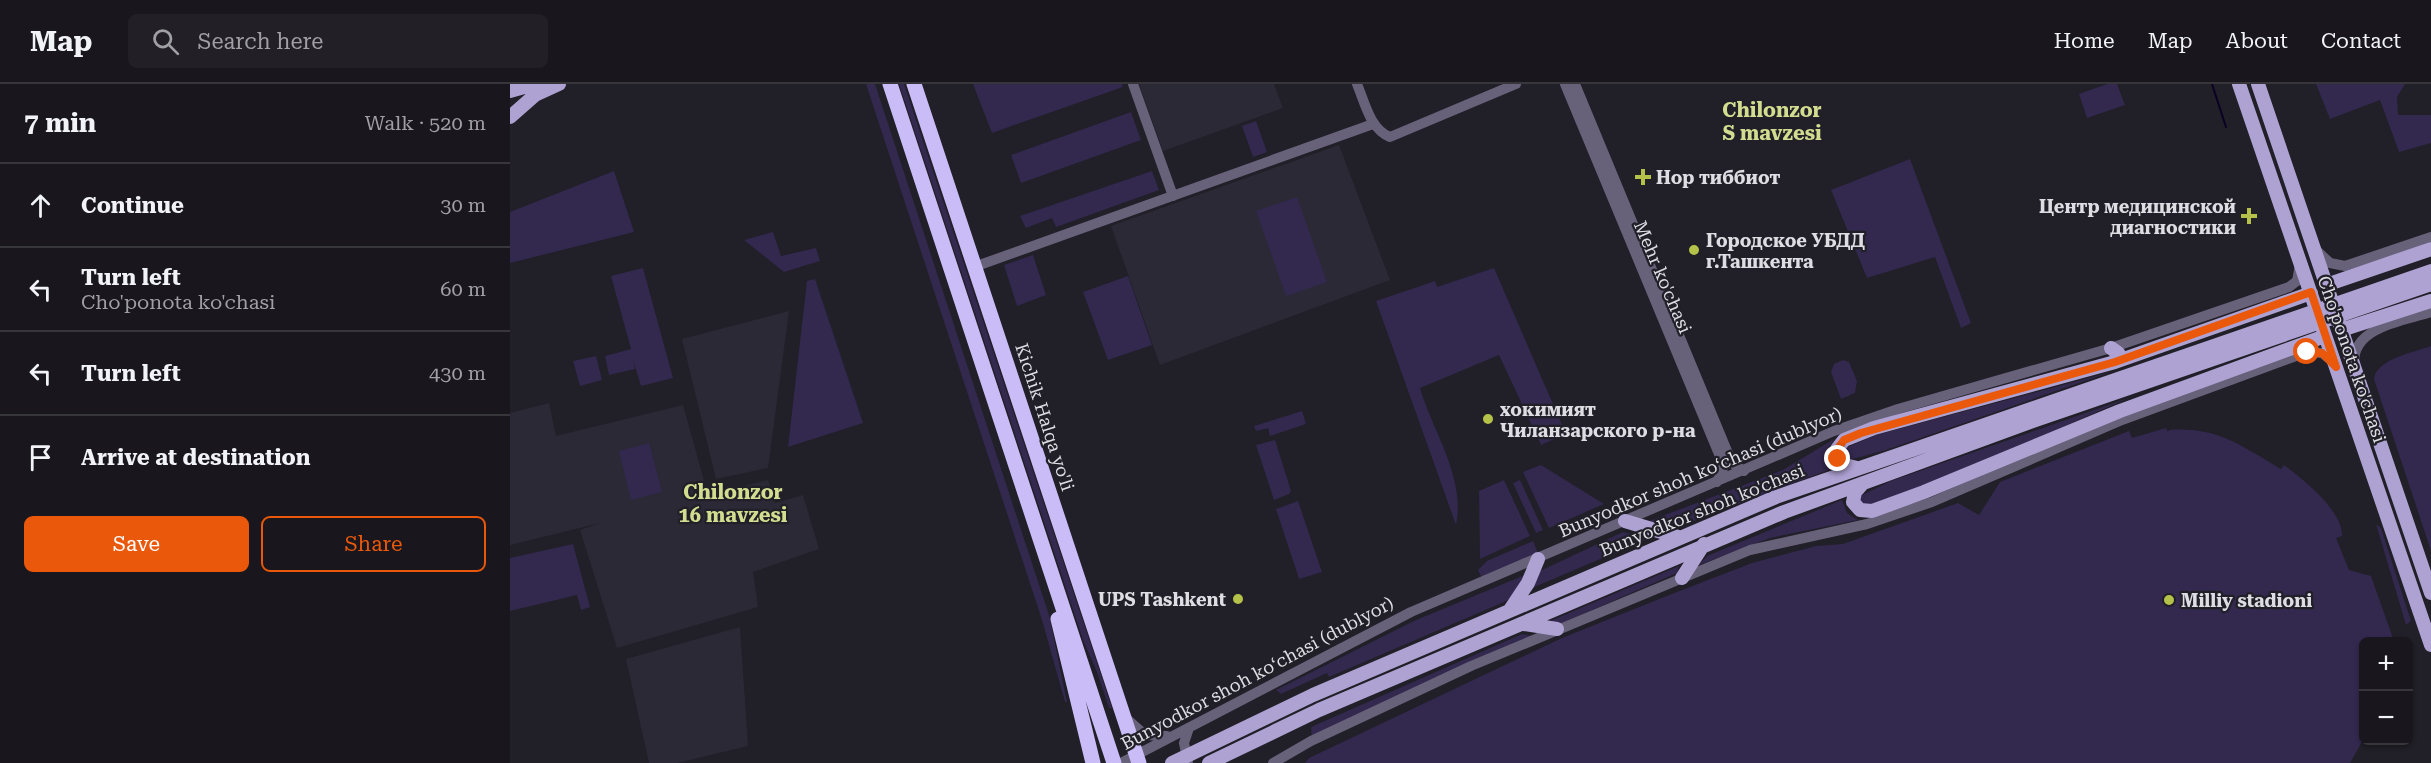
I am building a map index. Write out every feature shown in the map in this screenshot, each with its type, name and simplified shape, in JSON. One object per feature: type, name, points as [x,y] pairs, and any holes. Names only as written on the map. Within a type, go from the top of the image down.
[{"type":"highway","points":[[890,84],[1114,763]]},
{"type":"highway","name":"Kichik Halqa yo'li","points":[[914,84],[1137,759]]},
{"type":"highway","points":[[1038,531],[1093,763]]},
{"type":"highway","points":[[1073,638],[1089,664],[1107,712],[1116,713],[1119,702]]},
{"type":"highway","points":[[1137,759],[1151,763]]},
{"type":"main road","points":[[510,91],[535,84]]},
{"type":"main road","points":[[510,117],[535,95],[559,84]]},
{"type":"main road","name":"Cho'ponota ko'chasi","points":[[2239,84],[2431,645]]},
{"type":"main road","points":[[2246,104],[2252,92],[2260,91]]},
{"type":"main road","name":"Cho'ponota ko'chasi","points":[[2260,91],[2431,593]]},
{"type":"main road","points":[[2326,285],[2431,249]]},
{"type":"main road","name":"Bunyodkor shoh ko'chasi","points":[[1209,763],[1319,710],[1524,624],[1705,543],[1863,483],[2031,415],[2431,271]]},
{"type":"main road","name":"Bunyodkor shoh ko'chasi","points":[[1172,763],[1219,738],[1678,537],[1857,468],[2031,415],[2431,284]]},
{"type":"main road","points":[[1857,468],[1845,465],[1837,457],[1838,446],[1846,439],[1903,419],[2115,362],[2311,292]]},
{"type":"main road","points":[[2341,330],[2431,301]]},
{"type":"main road","points":[[1863,483],[1855,492],[1853,502],[1860,510],[1872,511],[1924,492],[2120,411],[2325,336]]},
{"type":"main road","points":[[2111,348],[2118,353],[2115,362]]},
{"type":"main road","points":[[1625,521],[1678,537]]},
{"type":"main road","points":[[1682,578],[1705,543]]},
{"type":"main road","points":[[1510,610],[1528,583],[1538,559]]},
{"type":"main road","points":[[1524,624],[1557,629]]},
{"type":"street","points":[[1133,84],[1173,196]]},
{"type":"street","points":[[1357,84],[1373,124],[1380,133],[1390,137],[1516,84]]},
{"type":"street","name":"Mehr ko'chasi","points":[[1564,84],[1622,208]]},
{"type":"street","name":"Mehr ko'chasi","points":[[1575,84],[1628,223],[1728,464]]},
{"type":"street","points":[[975,267],[1373,124]]},
{"type":"street","points":[[2313,245],[2330,263],[2345,266],[2431,237]]},
{"type":"street","name":"Bunyodkor shoh koʻchasi (dublyor)","points":[[1121,763],[1137,759],[1185,730],[1410,612],[1866,419],[2111,348],[2289,287],[2298,278],[2300,260]]},
{"type":"street","points":[[2355,371],[2356,347],[2367,335],[2431,312]]},
{"type":"street","points":[[1273,763],[1311,741],[1471,666],[1750,550],[1867,524],[1932,502],[2122,420],[2307,352],[2322,353],[2336,367]]},
{"type":"street","points":[[1717,483],[1728,464],[1744,471]]},
{"type":"street","points":[[1119,702],[1131,724],[1145,735],[1161,738],[1185,730],[1184,743],[1188,763]]},
{"type":"shaded area","points":[[866,84],[875,84],[1049,615],[1067,702],[1065,702],[1042,620]]},
{"type":"shaded area","points":[[899,84],[904,84],[1112,708],[1109,708],[1083,640]]},
{"type":"shaded area","points":[[973,84],[1122,84],[1123,87],[992,133]]},
{"type":"shaded area","points":[[1139,84],[1274,84],[1283,108],[1163,151]]},
{"type":"shaded area","points":[[2107,84],[2117,84],[2125,105],[2087,118],[2079,94]]},
{"type":"shaded area","points":[[2316,84],[2405,84],[2397,97],[2398,115],[2431,115],[2431,143],[2399,152],[2380,100],[2330,119]]},
{"type":"shaded area","points":[[1131,112],[1141,140],[1021,183],[1011,155]]},
{"type":"shaded area","points":[[1256,121],[1267,152],[1253,157],[1242,126]]},
{"type":"shaded area","points":[[1339,145],[1390,280],[1160,365],[1111,226]]},
{"type":"shaded area","points":[[1910,159],[1971,323],[1961,328],[1935,257],[1867,278],[1831,190]]},
{"type":"shaded area","points":[[614,171],[634,232],[510,263],[510,212]]},
{"type":"shaded area","points":[[1152,171],[1159,190],[1056,227],[1052,218],[1026,228],[1020,216]]},
{"type":"shaded area","points":[[1297,197],[1327,282],[1286,296],[1256,211]]},
{"type":"shaded area","points":[[773,232],[781,256],[816,248],[820,261],[784,272],[744,240]]},
{"type":"shaded area","points":[[1033,255],[1046,295],[1017,306],[1004,265]]},
{"type":"shaded area","points":[[643,268],[673,378],[641,386],[633,360],[635,369],[609,375],[605,356],[631,349],[611,276]]},
{"type":"shaded area","points":[[1494,268],[1566,434],[1541,445],[1499,355],[1420,388],[1452,473],[1458,507],[1456,525],[1376,301],[1435,281],[1437,287]]},
{"type":"shaded area","points":[[1128,276],[1152,345],[1108,360],[1083,292]]},
{"type":"shaded area","points":[[815,279],[863,423],[788,447],[807,281]]},
{"type":"shaded area","points":[[789,311],[768,468],[716,479],[682,339]]},
{"type":"shaded area","points":[[2431,346],[2431,551],[2374,379],[2376,372],[2389,361]]},
{"type":"shaded area","points":[[596,356],[602,380],[580,386],[573,361]]},
{"type":"shaded area","points":[[1843,360],[1849,362],[1857,381],[1855,393],[1841,399],[1831,372],[1834,364]]},
{"type":"shaded area","points":[[2111,372],[1883,451],[1845,461],[1843,449],[1876,435]]},
{"type":"shaded area","points":[[2131,397],[1947,478],[1864,508],[1858,497],[1891,481]]},
{"type":"shaded area","points":[[549,403],[556,436],[683,405],[708,495],[768,480],[775,503],[803,495],[819,549],[753,572],[758,607],[617,648],[580,530],[600,523],[510,545],[510,413]]},
{"type":"shaded area","points":[[1302,411],[1306,424],[1270,436],[1268,428],[1256,431],[1254,426]]},
{"type":"shaded area","points":[[2166,428],[2168,432],[2169,430],[2202,431],[2216,435],[2242,446],[2281,469],[2284,465],[2321,496],[2336,516],[2341,526],[2342,536],[2336,538],[2349,570],[2371,576],[2393,637],[2359,637],[2360,745],[2350,763],[1305,763],[1309,758],[1562,638],[1664,597],[1752,563],[1816,546],[1843,544],[1958,503],[1979,515],[2000,482],[2129,431],[2132,438]]},
{"type":"shaded area","points":[[1834,439],[1827,451],[1831,469],[1670,530],[1644,523],[1783,470]]},
{"type":"shaded area","points":[[1275,440],[1291,491],[1274,500],[1256,445]]},
{"type":"shaded area","points":[[649,443],[662,492],[631,500],[619,451]]},
{"type":"shaded area","points":[[1541,465],[1604,504],[1549,528],[1523,472]]},
{"type":"shaded area","points":[[1504,480],[1530,536],[1480,559],[1479,491]]},
{"type":"shaded area","points":[[1520,480],[1543,530],[1536,533],[1513,483]]},
{"type":"shaded area","points":[[1842,500],[1847,513],[1858,520],[1770,538],[1699,565],[1707,556]]},
{"type":"shaded area","points":[[1298,501],[1322,572],[1299,579],[1276,509]]},
{"type":"shaded area","points":[[2376,524],[2381,528],[2411,621],[2406,625]]},
{"type":"shaded area","points":[[1623,532],[1645,538],[1645,540],[1532,588],[1540,571]]},
{"type":"shaded area","points":[[1533,541],[1538,553],[1482,578],[1478,570],[1487,561]]},
{"type":"shaded area","points":[[573,544],[590,607],[581,610],[577,595],[510,611],[510,558]]},
{"type":"shaded area","points":[[1679,566],[1677,573],[1560,624],[1548,622]]},
{"type":"shaded area","points":[[1525,575],[1514,596],[1504,602],[1329,677],[1327,673],[1281,694],[1276,690],[1416,620]]},
{"type":"shaded area","points":[[740,627],[748,746],[677,763],[649,763],[626,659]]},
{"type":"shaded area","points":[[1522,634],[1533,636],[1312,739],[1311,727]]},
{"type":"waterway","points":[[2212,84],[2226,127]]},
{"type":"place","name":"Нор тиббиот","points":[[1643,177]]},
{"type":"place","name":"Центр медицинской диагностики","points":[[2249,216]]},
{"type":"place","name":"Городское УБДД г.Ташкента","points":[[1694,250]]},
{"type":"place","name":"хокимият Чиланзарского р-на","points":[[1488,419]]},
{"type":"place","name":"UPS Tashkent","points":[[1238,599]]},
{"type":"place","name":"Milliy stadioni","points":[[2169,600]]},
{"type":"district","name":"Chilonzor S mavzesi","points":[[1772,122]]},
{"type":"district","name":"Chilonzor 16 mavzesi","points":[[733,504]]},
{"type":"route","points":[[1838,459],[1836,451],[1838,446],[1846,439],[1861,433],[1903,419],[2115,362],[2311,292],[2336,367],[2330,358],[2322,353],[2307,352]]}]
